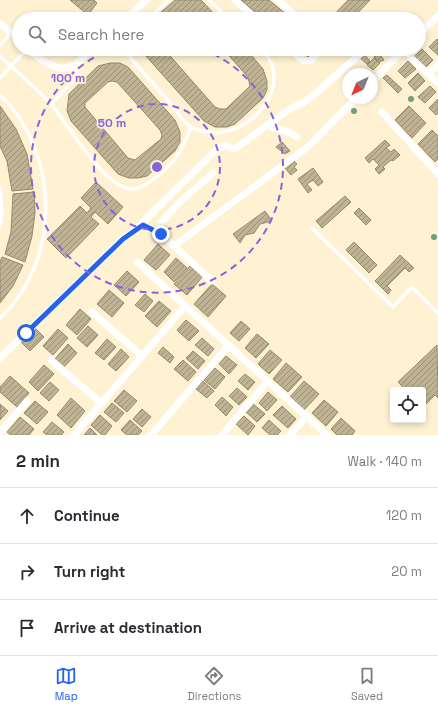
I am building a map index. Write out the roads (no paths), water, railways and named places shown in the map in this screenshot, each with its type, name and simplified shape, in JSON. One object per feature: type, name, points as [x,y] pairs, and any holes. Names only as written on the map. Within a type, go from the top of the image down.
[{"type":"street","points":[[133,12],[146,0]]},
{"type":"street","points":[[235,0],[248,12]]},
{"type":"street","points":[[278,0],[291,12]]},
{"type":"street","points":[[426,27],[438,16]]},
{"type":"street","points":[[0,23],[11,33]]},
{"type":"street","points":[[35,56],[42,62],[59,67],[72,67],[84,56]]},
{"type":"street","points":[[298,56],[304,61],[312,60],[315,56]]},
{"type":"street","points":[[0,358],[217,150],[226,145],[233,149],[236,148],[317,92],[358,56]]},
{"type":"street","points":[[378,76],[397,56]]},
{"type":"street","points":[[410,57],[438,83]]},
{"type":"street","points":[[428,74],[438,65]]},
{"type":"street","points":[[174,246],[309,146],[350,104]]},
{"type":"street","points":[[382,112],[438,174]]},
{"type":"street","points":[[268,125],[276,129],[291,131],[297,137]]},
{"type":"street","points":[[155,230],[178,204],[213,173]]},
{"type":"street","points":[[136,229],[143,225],[155,230],[212,281]]},
{"type":"street","points":[[137,262],[327,435]]},
{"type":"street","points":[[74,435],[185,306]]},
{"type":"street","points":[[92,312],[142,356]]},
{"type":"street","points":[[151,435],[228,345]]},
{"type":"street","points":[[51,360],[101,403]]},
{"type":"street","points":[[222,435],[268,381]]},
{"type":"street","points":[[0,433],[27,401]]},
{"type":"street","points":[[290,435],[307,416]]},
{"type":"lane","points":[[156,12],[169,0]]},
{"type":"lane","points":[[209,0],[222,12]]},
{"type":"lane","points":[[0,45],[11,33]]},
{"type":"lane","points":[[0,56],[51,104],[88,154],[113,182],[122,187],[134,189],[147,184],[162,173],[176,160],[183,150],[191,128]]},
{"type":"lane","points":[[0,78],[20,56]]},
{"type":"lane","points":[[129,56],[191,128],[211,133],[229,131],[243,125],[260,111],[268,101],[272,89],[274,73],[269,56]]},
{"type":"lane","points":[[51,104],[79,75],[72,67]]},
{"type":"lane","points":[[0,95],[17,114],[34,145],[41,162],[46,198],[41,248],[28,281],[8,311],[0,318]]},
{"type":"lane","points":[[0,187],[2,210],[0,227]]},
{"type":"lane","points":[[312,228],[393,307],[412,287],[438,313]]}]
